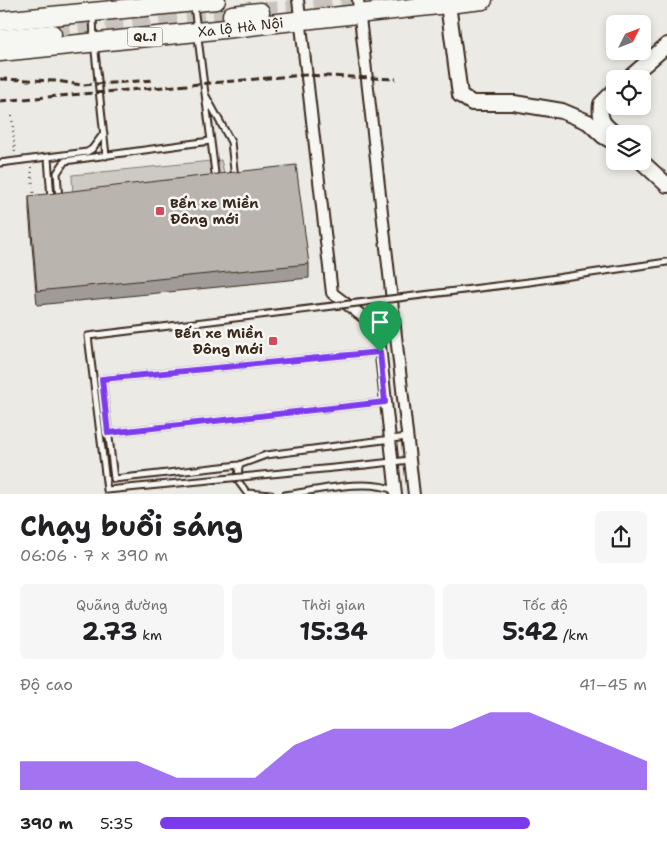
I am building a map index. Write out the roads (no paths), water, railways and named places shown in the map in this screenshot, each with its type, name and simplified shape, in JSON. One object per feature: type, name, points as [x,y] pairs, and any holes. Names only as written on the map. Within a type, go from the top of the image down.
[{"type":"highway","name":"QL.1","points":[[0,21],[216,0]]},
{"type":"highway","name":"Xa lộ Hà Nội","points":[[0,52],[300,20],[359,7],[448,4],[483,0]]},
{"type":"highway","points":[[232,15],[260,12]]},
{"type":"highway","points":[[0,39],[52,34]]},
{"type":"main road","points":[[448,4],[460,95],[472,102],[514,103],[562,111],[588,122],[606,138]]},
{"type":"main road","points":[[638,70],[667,45]]},
{"type":"main road","points":[[606,98],[600,104],[600,117],[606,125]]},
{"type":"main road","points":[[651,159],[667,173]]},
{"type":"main road","points":[[651,170],[667,185]]},
{"type":"street","points":[[298,0],[332,293],[378,328],[395,493]]},
{"type":"street","points":[[359,7],[414,494]]},
{"type":"lane","points":[[193,2],[216,188]]},
{"type":"lane","points":[[93,12],[94,42],[106,156]]},
{"type":"lane","points":[[204,92],[231,142],[236,189]]},
{"type":"lane","points":[[0,163],[87,152],[92,149],[104,133]]},
{"type":"lane","points":[[59,206],[56,173],[65,161],[210,141]]},
{"type":"lane","points":[[87,152],[97,157]]},
{"type":"lane","points":[[48,158],[52,202]]},
{"type":"lane","points":[[410,460],[107,490],[88,336],[529,282],[667,262]]},
{"type":"lane","points":[[380,352],[102,379],[114,479],[239,465],[266,455],[407,437]]},
{"type":"lane","points":[[108,433],[385,402]]},
{"type":"lane","points":[[239,465],[238,481],[247,493],[271,494]]},
{"type":"lane","points":[[285,494],[366,484],[387,486],[395,493]]},
{"type":"tunnel","points":[[260,12],[373,0]]},
{"type":"tunnel","points":[[52,34],[232,15]]},
{"type":"railway","points":[[0,101],[304,75],[396,79]]},
{"type":"railway","points":[[0,79],[56,81],[82,85],[154,80]]},
{"type":"place","name":"Bến xe Miền Đông mới","points":[[160,211]]},
{"type":"place","name":"Bến xe Miền Đông Mới","points":[[273,341]]}]
